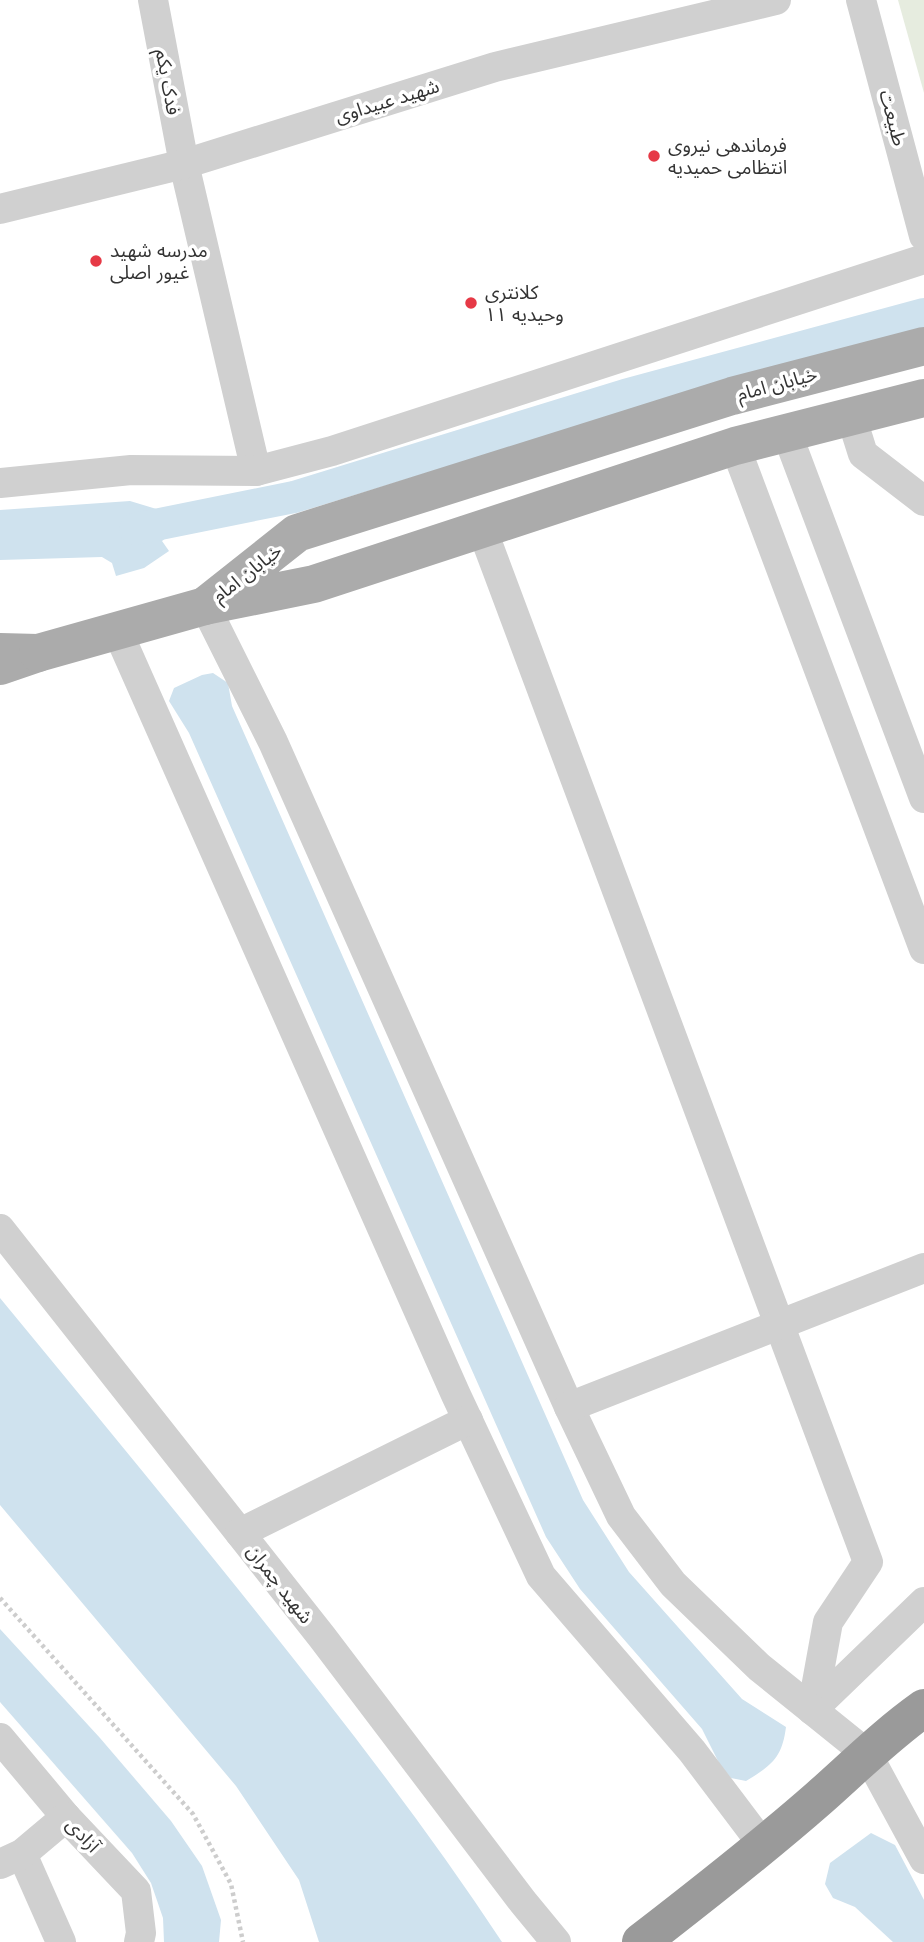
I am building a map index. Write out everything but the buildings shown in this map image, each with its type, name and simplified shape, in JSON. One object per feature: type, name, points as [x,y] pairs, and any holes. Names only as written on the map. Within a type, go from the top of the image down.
[{"type":"highway","points":[[641,1942],[763,1845],[910,1717],[924,1688]]},
{"type":"main road","name":"خیابان امام","points":[[205,606],[297,533],[732,396],[924,346]]},
{"type":"main road","name":"خیابان امام","points":[[205,606],[314,584],[735,446],[924,398]]},
{"type":"main road","points":[[0,666],[205,606]]},
{"type":"main road","points":[[0,652],[38,653]]},
{"type":"street","name":"فدک یکم","points":[[153,0],[184,164],[257,471]]},
{"type":"street","name":"شهید عبیداوی","points":[[0,209],[184,164],[495,67],[776,0]]},
{"type":"street","name":"طبیعت","points":[[861,0],[912,145],[924,236]]},
{"type":"street","points":[[0,483],[131,470],[257,471],[345,447],[924,259]]},
{"type":"street","points":[[851,416],[863,454],[924,501]]},
{"type":"street","points":[[786,431],[924,798]]},
{"type":"street","points":[[735,446],[924,949]]},
{"type":"street","points":[[482,529],[868,1562],[828,1622],[812,1710]]},
{"type":"street","points":[[205,606],[273,742],[569,1407],[621,1516],[673,1584],[759,1667],[867,1754],[924,1859]]},
{"type":"street","points":[[117,631],[468,1420],[541,1576],[692,1752],[763,1845]]},
{"type":"street","name":"شهید چمران","points":[[0,1229],[240,1533],[556,1942]]},
{"type":"street","points":[[569,1407],[924,1268]]},
{"type":"street","points":[[240,1533],[468,1420]]},
{"type":"street","points":[[812,1710],[924,1602]]},
{"type":"street","name":"آزادی","points":[[0,1738],[66,1818],[136,1891],[141,1933],[139,1942]]},
{"type":"street","points":[[61,1942],[11,1859],[66,1818]]},
{"type":"path","points":[[0,1598],[193,1814],[231,1884],[243,1942]]},
{"type":"shaded area","points":[[898,0],[924,0],[924,93]]},
{"type":"water","points":[[130,501],[173,514],[177,529],[162,541],[169,551],[144,568],[116,576],[112,563],[102,557],[0,560],[0,510]]},
{"type":"water","points":[[213,673],[228,683],[232,706],[583,1500],[629,1572],[742,1699],[786,1727],[782,1746],[774,1760],[746,1781],[731,1778],[720,1765],[702,1729],[580,1589],[546,1537],[189,733],[169,701],[174,688]]},
{"type":"water","points":[[0,1298],[341,1719],[440,1851],[502,1942],[319,1942],[299,1880],[236,1786],[0,1505]]},
{"type":"water","points":[[0,1629],[100,1738],[171,1821],[202,1866],[221,1920],[219,1942],[164,1942],[163,1918],[151,1883],[132,1853],[0,1702]]},
{"type":"water","points":[[871,1833],[895,1845],[924,1900],[924,1942],[893,1942],[855,1907],[833,1898],[825,1884],[830,1863]]},
{"type":"waterway","points":[[135,529],[294,497],[625,395],[924,314]]},
{"type":"place","name":"فرماندهی نیروی انتظامی حمیدیه","points":[[654,156]]},
{"type":"place","name":"مدرسه شهید غیور اصلی","points":[[96,261]]},
{"type":"place","name":"کلانتری ۱۱ وحیدیه","points":[[471,303]]}]
